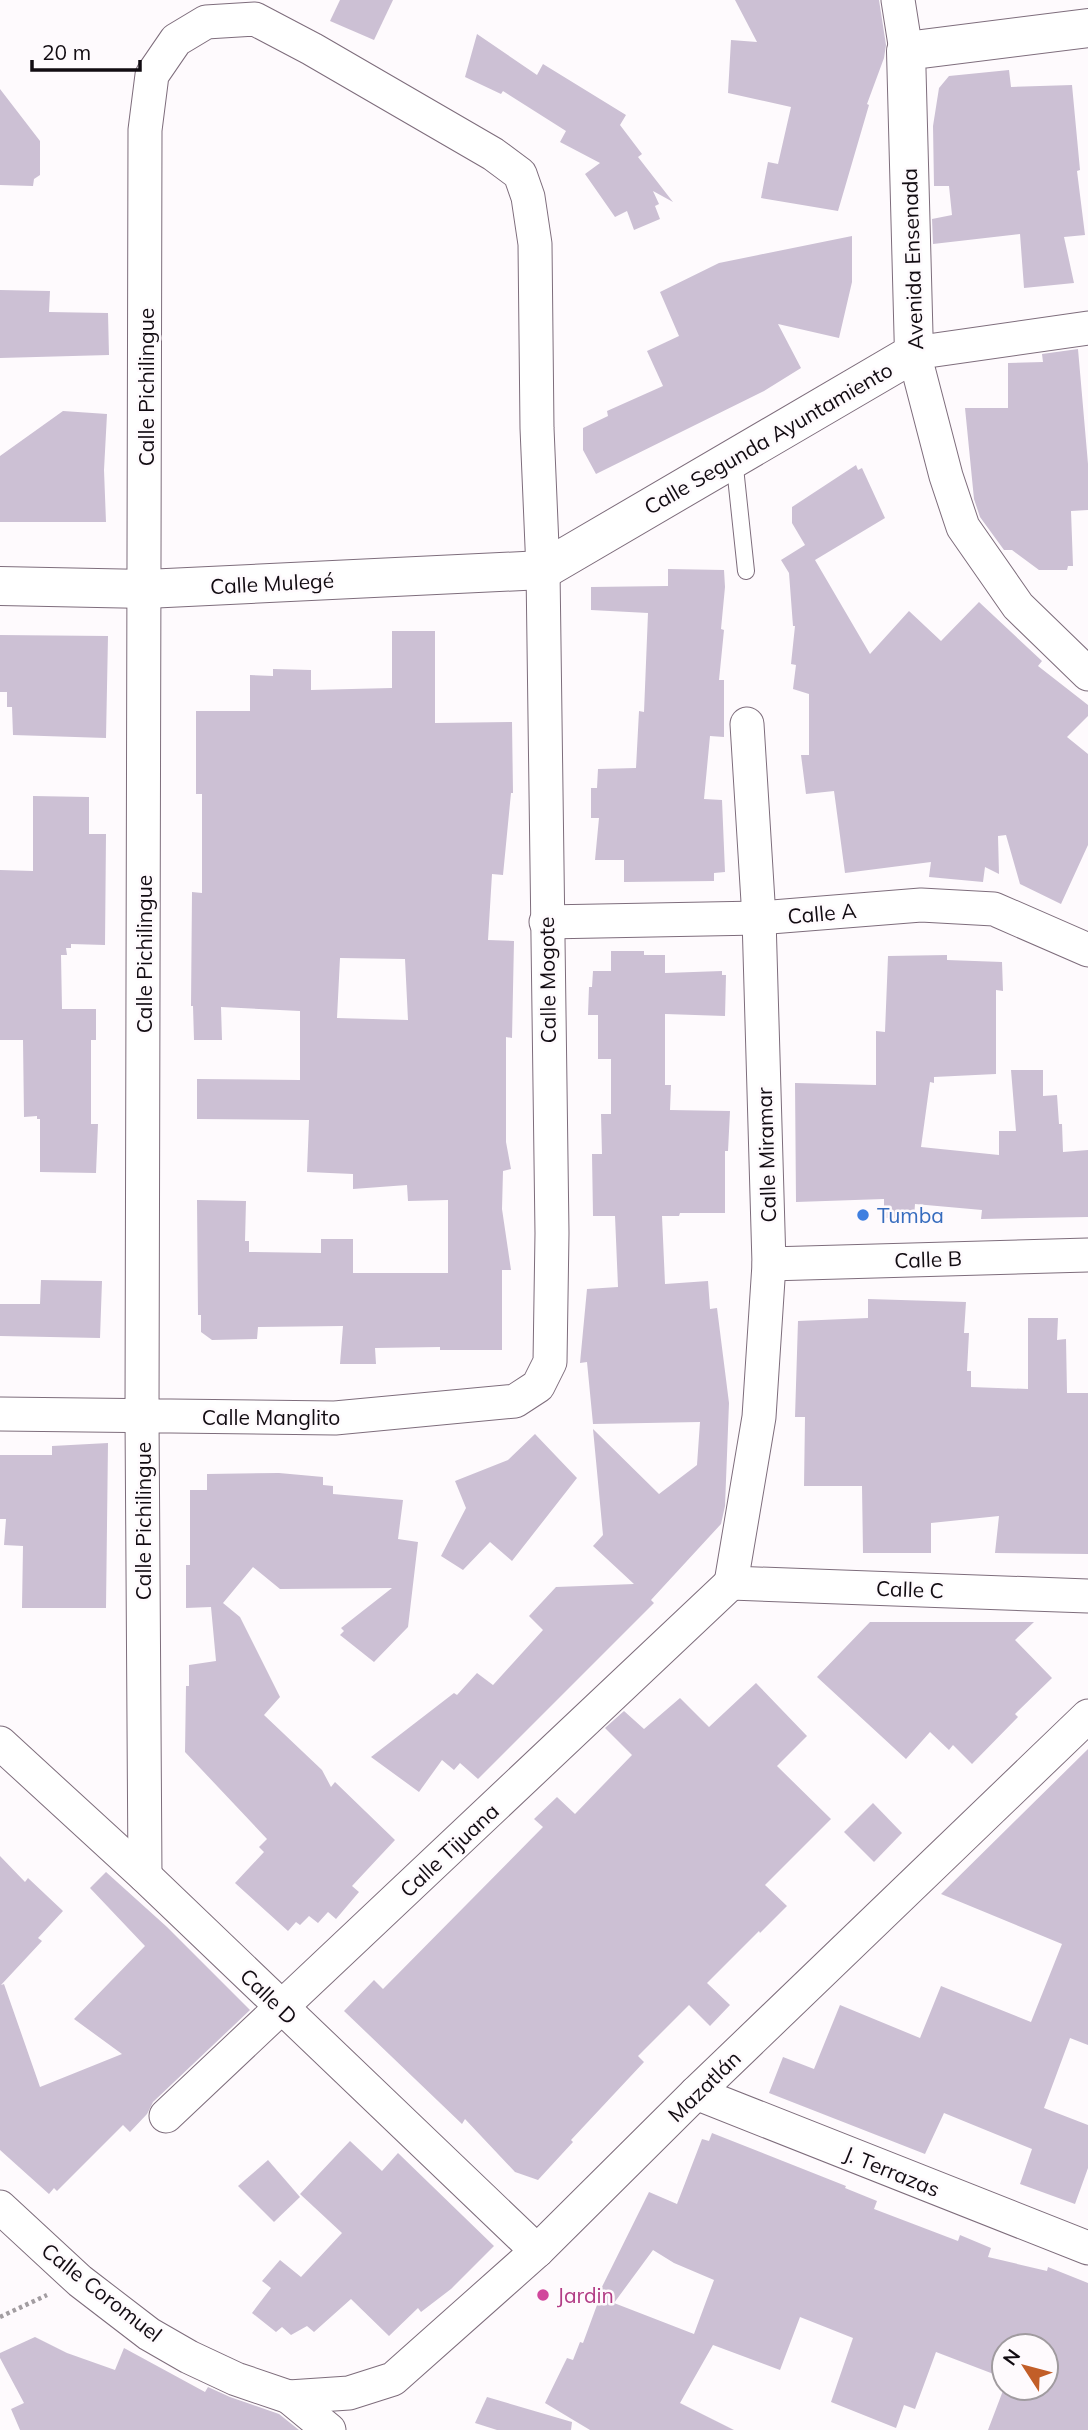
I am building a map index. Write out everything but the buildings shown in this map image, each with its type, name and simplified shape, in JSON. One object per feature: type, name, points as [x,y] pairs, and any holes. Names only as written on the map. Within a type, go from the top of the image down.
[{"type":"street","name":"Avenida Ensenada","points":[[898,0],[906,51],[914,352],[946,476],[963,527],[1018,606],[1088,674]]},
{"type":"street","name":"Calle Mogote","points":[[176,40],[206,22],[255,19],[493,154],[520,174],[528,197],[535,244],[537,428],[543,570],[552,1233],[550,1362],[538,1386]]},
{"type":"street","points":[[906,51],[1088,28]]},
{"type":"street","name":"Calle Pichilingue","points":[[145,1876],[142,1416],[145,130],[152,75],[176,40]]},
{"type":"street","name":"Calle Segunda Ayuntamiento","points":[[543,570],[914,352],[1088,328]]},
{"type":"street","name":"Calle Mulegé","points":[[0,586],[146,589],[543,570]]},
{"type":"street","name":"Calle Miramar","points":[[731,1583],[759,1417],[769,1264],[759,918],[747,724]]},
{"type":"street","name":"Calle A","points":[[546,922],[759,918],[921,905],[994,909],[1088,950]]},
{"type":"street","name":"Calle B","points":[[769,1264],[1088,1255]]},
{"type":"street","name":"Calle Manglito","points":[[0,1415],[335,1418],[515,1401],[538,1386]]},
{"type":"street","name":"Calle C","points":[[731,1583],[1088,1595]]},
{"type":"street","name":"Calle Tijuana","points":[[166,2116],[731,1583]]},
{"type":"street","name":"Mazatlán","points":[[289,2397],[349,2393],[393,2379],[537,2251],[696,2093],[1088,1716]]},
{"type":"street","name":"Calle D","points":[[0,1743],[145,1876],[537,2251]]},
{"type":"street","name":"J. Terrazas","points":[[696,2093],[1088,2248]]},
{"type":"street","name":"Calle Coromuel","points":[[0,2207],[80,2281],[149,2334],[188,2357],[236,2379],[289,2397]]},
{"type":"street","points":[[289,2397],[329,2430]]},
{"type":"lane","points":[[734,458],[746,570]]},
{"type":"path","points":[[0,2317],[80,2281]]},
{"type":"place","name":"Tumba","points":[[863,1215]]},
{"type":"place","name":"Jardin","points":[[543,2295]]}]
